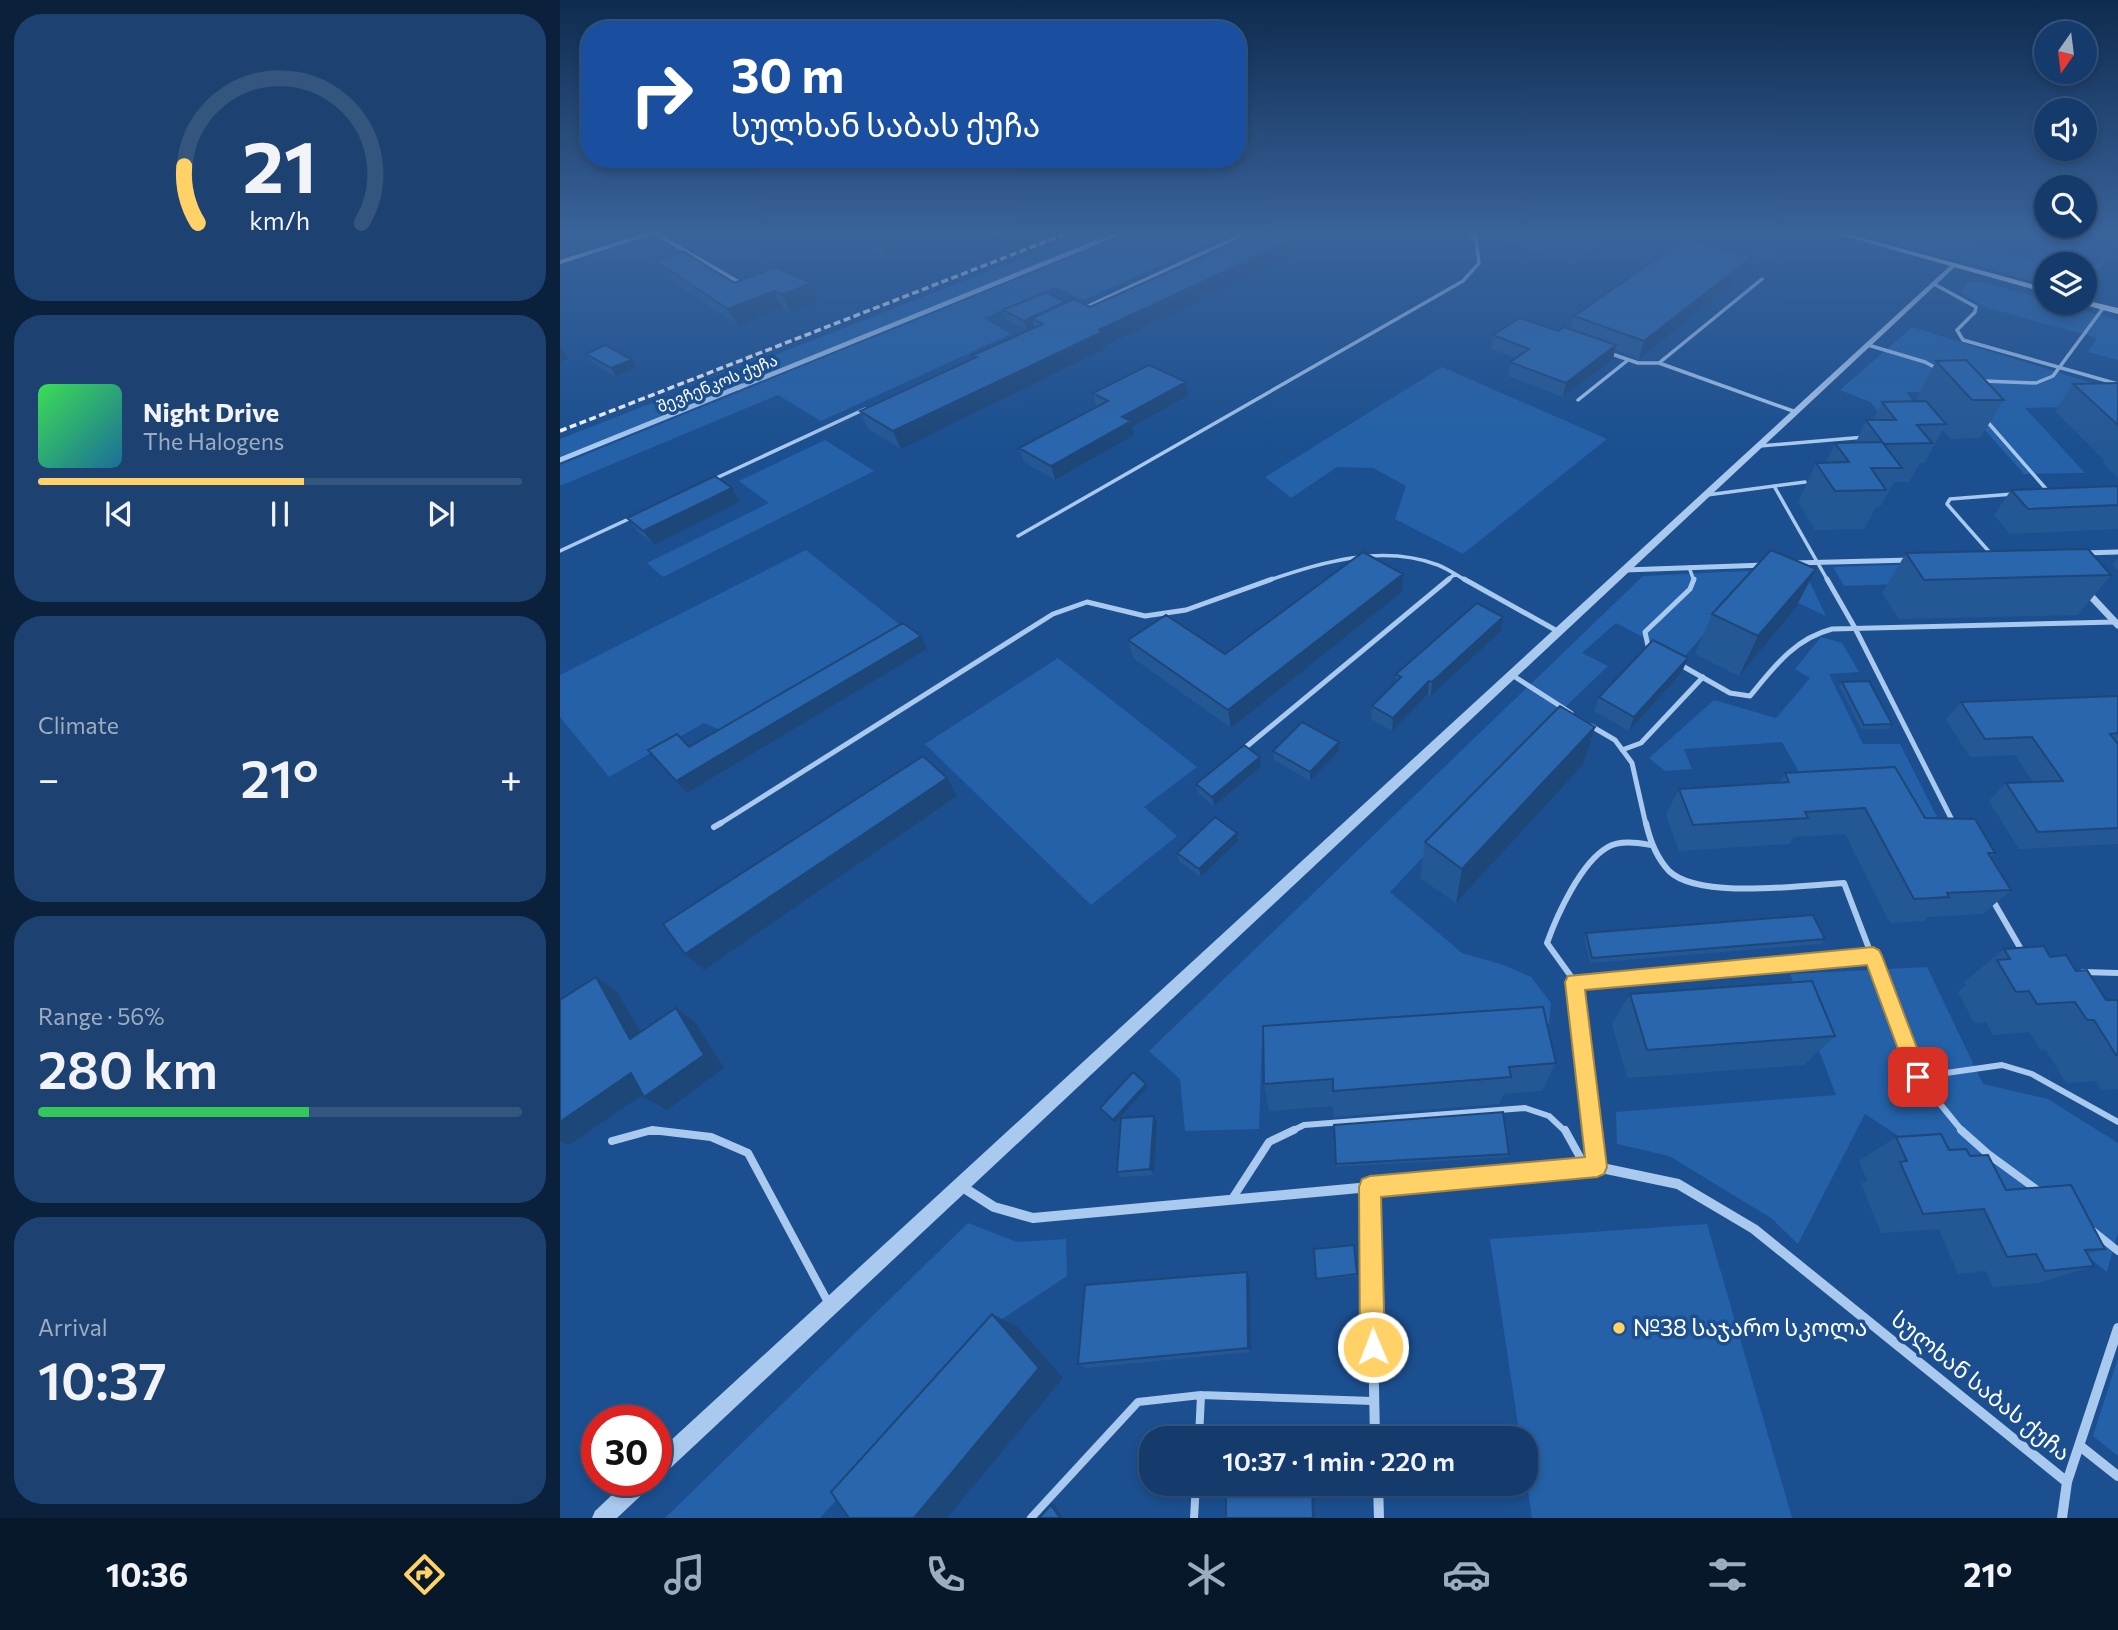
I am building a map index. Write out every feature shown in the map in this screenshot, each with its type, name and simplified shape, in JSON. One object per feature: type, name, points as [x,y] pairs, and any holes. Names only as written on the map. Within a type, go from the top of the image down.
[{"type":"main road","points":[[2097,305],[2118,311]]},
{"type":"street","name":"შევჩენკოს ქუჩა","points":[[560,460],[942,305]]},
{"type":"street","points":[[672,1453],[1911,305]]},
{"type":"street","points":[[2079,554],[2118,552]]},
{"type":"street","points":[[1981,557],[2006,556]]},
{"type":"street","points":[[1791,564],[1926,559]]},
{"type":"street","points":[[1625,570],[1779,564]]},
{"type":"street","points":[[2080,583],[2116,623]]},
{"type":"street","name":"სულხან საბას ქუჩა","points":[[960,1186],[977,1201],[1005,1212],[1034,1218],[1591,1167],[1678,1184],[1754,1229],[2067,1482]]},
{"type":"street","points":[[1370,1187],[1374,1426]]},
{"type":"street","name":"სულხან საბას ქუჩა","points":[[2062,1518],[2067,1482],[2118,1328]]},
{"type":"street","points":[[2080,1446],[2118,1476]]},
{"type":"street","points":[[603,1518],[626,1496]]},
{"type":"street","points":[[1378,1496],[1379,1518]]},
{"type":"lane","points":[[1079,310],[1090,305]]},
{"type":"lane","points":[[1018,536],[1421,305]]},
{"type":"lane","points":[[1659,363],[1730,305]]},
{"type":"lane","points":[[1973,305],[1975,312],[1957,330],[1963,340],[2118,384]]},
{"type":"lane","points":[[1973,380],[2036,383],[2053,376],[2104,307]]},
{"type":"lane","points":[[1868,345],[1925,362],[1941,371]]},
{"type":"lane","points":[[1602,350],[1647,365],[1659,363],[1796,412]]},
{"type":"lane","points":[[1578,400],[1628,360]]},
{"type":"lane","points":[[712,481],[877,404]]},
{"type":"lane","points":[[1977,411],[2047,491]]},
{"type":"lane","points":[[1760,446],[1873,436]]},
{"type":"lane","points":[[1707,495],[1805,482]]},
{"type":"lane","points":[[1774,486],[1855,628],[1960,835]]},
{"type":"lane","points":[[2034,492],[2059,490]]},
{"type":"lane","points":[[1994,557],[1947,505],[1950,499],[2021,493]]},
{"type":"lane","points":[[560,551],[636,516]]},
{"type":"lane","points":[[714,827],[1054,614],[1087,602],[1144,616],[1186,610],[1312,565],[1347,558],[1392,555],[1438,565],[1559,632]]},
{"type":"lane","points":[[1659,652],[1648,646],[1644,632],[1690,589],[1694,580],[1689,567]]},
{"type":"lane","points":[[1246,747],[1455,574]]},
{"type":"lane","points":[[1670,658],[1730,693],[1750,696],[1798,642],[1812,632],[1855,628],[2116,623]]},
{"type":"lane","points":[[1512,675],[1577,716]]},
{"type":"lane","points":[[1622,750],[1641,743],[1703,677]]},
{"type":"lane","points":[[1586,722],[1615,740],[1632,763],[1651,845],[1670,872],[1693,884],[1718,889],[1844,883],[1918,1077],[1937,1106],[1960,1132],[2046,1197]]},
{"type":"lane","points":[[1591,1167],[1575,982],[1547,943],[1551,926],[1581,875],[1607,848],[1631,843],[1651,845]]},
{"type":"lane","points":[[1991,896],[2009,933],[2029,959]]},
{"type":"lane","points":[[1575,982],[1873,956]]},
{"type":"lane","points":[[2074,972],[2118,973]]},
{"type":"lane","points":[[1918,1077],[2002,1065],[2032,1074],[2118,1122]]},
{"type":"lane","points":[[1230,1201],[1269,1142],[1304,1125],[1525,1108],[1544,1112],[1563,1124],[1591,1167]]},
{"type":"lane","points":[[612,1141],[652,1130],[711,1138],[748,1153],[831,1306]]},
{"type":"lane","points":[[2086,1226],[2118,1251]]},
{"type":"lane","points":[[1031,1518],[1138,1402],[1201,1395],[1373,1401]]},
{"type":"lane","points":[[1200,1426],[1201,1395]]},
{"type":"lane","points":[[1195,1518],[1196,1496]]},
{"type":"shaded area","points":[[903,305],[942,305],[560,460],[560,439]]},
{"type":"shaded area","points":[[954,305],[1014,305],[984,318],[1011,334],[821,421],[778,395],[560,486],[560,465]]},
{"type":"shaded area","points":[[1981,305],[2034,305],[2034,315],[2097,314],[2118,320],[2118,360],[2088,352],[2097,338]]},
{"type":"shaded area","points":[[1912,327],[2118,391],[2118,406],[2025,408],[2085,473],[2024,474],[1952,393],[1906,392],[1932,426],[1890,425],[1870,402],[1840,390]]},
{"type":"shaded area","points":[[1442,367],[1607,439],[1463,554],[1395,519],[1406,486],[1373,468],[1337,467],[1291,498],[1265,477]]},
{"type":"shaded area","points":[[825,440],[874,471],[663,577],[647,563],[769,503],[739,481]]},
{"type":"shaded area","points":[[806,550],[900,625],[720,730],[704,723],[609,777],[560,717],[560,675]]},
{"type":"shaded area","points":[[2046,560],[2061,578],[1844,586],[1833,567]]},
{"type":"shaded area","points":[[1803,568],[1826,616],[1751,581],[1683,658],[1616,623],[1582,653],[1608,666],[1557,715],[1390,892],[1462,953],[1504,965],[1531,977],[1551,1003],[1549,1024],[1463,1023],[1262,1042],[1259,1129],[1185,1131],[1180,1079],[1149,1051],[1643,576]]},
{"type":"shaded area","points":[[1821,637],[1842,643],[1859,672],[1829,674],[1863,744],[1900,744],[1942,827],[1803,779],[1782,742],[1684,749],[1692,769],[1665,771],[1649,758],[1714,700],[1776,718],[1810,678],[1795,669]]},
{"type":"shaded area","points":[[1058,658],[1197,767],[1144,807],[1177,836],[1091,905],[925,744]]},
{"type":"shaded area","points":[[1927,967],[1983,1084],[2048,1099],[2118,1143],[2118,1233],[2107,1272],[1953,1149],[1944,1166],[1865,1114],[1798,1244],[1771,1218],[1669,1156],[1617,1144],[1616,1112],[1836,1095],[1790,974]]},
{"type":"shaded area","points":[[968,1223],[1017,1242],[1066,1239],[1067,1276],[1002,1319],[820,1518],[665,1518]]},
{"type":"shaded area","points":[[1707,1224],[1792,1518],[1532,1518],[1529,1496],[1538,1496],[1538,1426],[1518,1426],[1490,1239]]},
{"type":"shaded area","points":[[2118,1358],[2118,1456],[2093,1436]]},
{"type":"building","points":[[722,305],[739,305],[728,309]]},
{"type":"building","points":[[1015,305],[1059,305],[1024,321],[1003,310]]},
{"type":"building","points":[[1061,305],[1090,307],[1153,305],[1099,330],[1102,332],[893,431],[860,411],[1043,324],[1032,318]]},
{"type":"building","points":[[1590,305],[1690,305],[1644,341],[1574,316]]},
{"type":"building","points":[[1520,318],[1558,331],[1564,327],[1616,345],[1566,383],[1510,362],[1529,349],[1493,335]]},
{"type":"building","points":[[605,345],[632,360],[611,368],[586,354]]},
{"type":"building","points":[[1966,360],[2004,400],[1972,400],[1936,361]]},
{"type":"building","points":[[1149,365],[1186,382],[1122,417],[1131,421],[1051,466],[1019,448],[1108,401],[1093,393]]},
{"type":"building","points":[[2118,383],[2118,425],[2073,384]]},
{"type":"building","points":[[1926,401],[1946,424],[1917,425],[1932,443],[1884,444],[1866,420],[1896,420],[1882,402]]},
{"type":"building","points":[[1882,442],[1902,468],[1871,468],[1886,490],[1835,491],[1816,463],[1849,462],[1835,443]]},
{"type":"building","points":[[715,476],[732,488],[643,531],[627,518]]},
{"type":"building","points":[[2118,486],[2118,505],[2028,509],[2011,490]]},
{"type":"building","points":[[2088,549],[2111,575],[1924,580],[1906,553]]},
{"type":"building","points":[[1771,550],[1816,569],[1758,636],[1712,614]]},
{"type":"building","points":[[1363,552],[1403,574],[1228,710],[1128,640],[1166,615],[1225,654]]},
{"type":"building","points":[[1477,603],[1503,617],[1432,682],[1429,681],[1393,718],[1372,706],[1401,677],[1396,674]]},
{"type":"building","points":[[903,623],[921,636],[676,781],[648,750],[677,734],[689,747]]},
{"type":"building","points":[[1653,640],[1688,658],[1634,717],[1599,697]]},
{"type":"building","points":[[1869,681],[1892,724],[1864,725],[1842,682]]},
{"type":"building","points":[[2118,696],[2118,733],[2110,734],[2118,744],[2118,828],[2038,832],[2006,783],[2063,781],[2032,737],[1985,739],[1961,702]]},
{"type":"building","points":[[1560,706],[1595,727],[1462,869],[1425,842]]},
{"type":"building","points":[[1302,722],[1339,742],[1310,772],[1273,751]]},
{"type":"building","points":[[1244,745],[1260,757],[1212,797],[1196,784]]},
{"type":"building","points":[[923,756],[947,778],[685,954],[663,924]]},
{"type":"building","points":[[1895,767],[1925,818],[1975,819],[1995,853],[1988,853],[2011,890],[1947,893],[1949,897],[1914,899],[1865,808],[1805,812],[1808,818],[1693,825],[1679,789],[1789,782],[1785,773]]},
{"type":"building","points":[[1215,817],[1237,833],[1199,869],[1177,853]]},
{"type":"building","points":[[1813,915],[1825,939],[1592,958],[1586,933]]},
{"type":"building","points":[[2044,946],[2050,957],[2066,955],[2076,971],[2087,970],[2106,1000],[2118,1000],[2118,1055],[2094,1020],[2087,1020],[2075,1002],[2037,1004],[2029,991],[2016,992],[1997,960],[2010,959],[2004,949]]},
{"type":"building","points":[[596,977],[630,1039],[676,1008],[704,1055],[644,1097],[631,1073],[560,1122],[560,1000]]},
{"type":"building","points":[[1812,981],[1835,1036],[1647,1050],[1630,994]]},
{"type":"building","points":[[1543,1007],[1556,1063],[1509,1067],[1511,1077],[1333,1091],[1333,1079],[1264,1084],[1263,1026]]},
{"type":"building","points":[[1133,1072],[1146,1084],[1113,1120],[1100,1108]]},
{"type":"building","points":[[1503,1112],[1509,1154],[1336,1164],[1334,1125]]},
{"type":"building","points":[[1154,1116],[1150,1169],[1117,1172],[1121,1118]]},
{"type":"building","points":[[1941,1134],[1949,1150],[1966,1149],[1970,1156],[1988,1155],[2006,1190],[2071,1185],[2105,1249],[2085,1250],[2094,1266],[2045,1271],[2036,1254],[2007,1257],[1984,1209],[1923,1214],[1900,1162],[1907,1161],[1896,1137]]},
{"type":"building","points":[[1354,1245],[1357,1274],[1316,1279],[1314,1249]]},
{"type":"building","points":[[1247,1272],[1248,1348],[1078,1364],[1085,1285]]},
{"type":"building","points":[[992,1314],[1039,1368],[914,1518],[849,1518],[831,1492]]},
{"type":"building","points":[[1226,1496],[1312,1496],[1313,1518],[1226,1518]]},
{"type":"building","points":[[1051,1505],[1060,1518],[1039,1518]]},
{"type":"railway","points":[[560,431],[883,305]]},
{"type":"place","name":"№38 საჯარო სკოლა","points":[[1619,1328]]},
{"type":"route","points":[[1373,1347],[1370,1187],[1597,1167],[1575,982],[1873,956],[1918,1077]]}]
